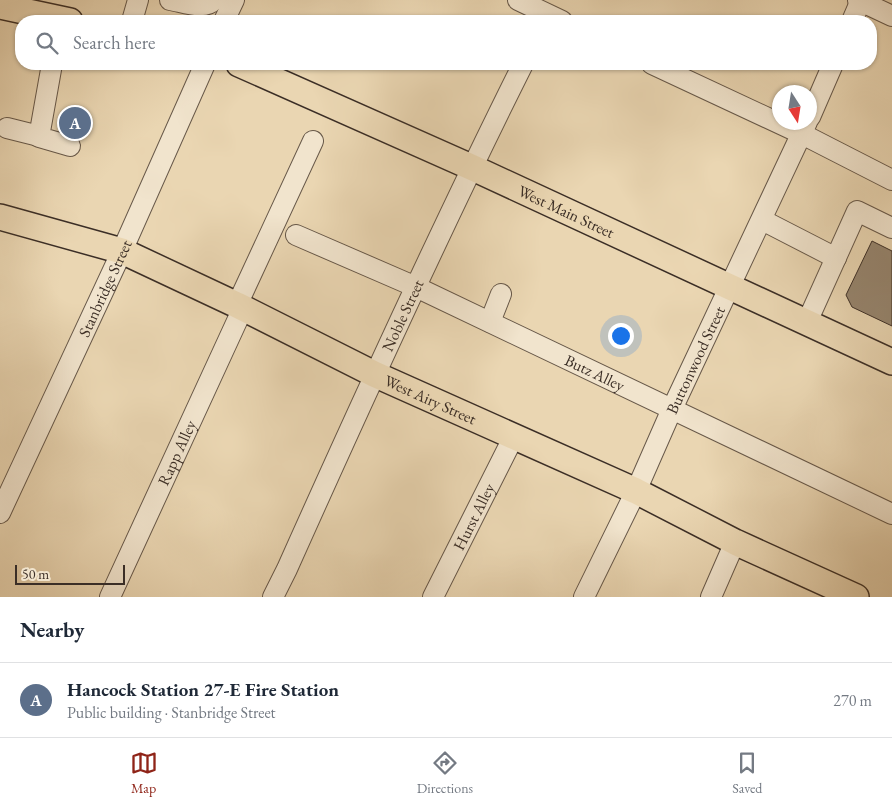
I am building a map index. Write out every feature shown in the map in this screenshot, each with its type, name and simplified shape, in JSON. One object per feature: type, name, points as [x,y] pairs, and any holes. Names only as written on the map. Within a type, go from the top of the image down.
[{"type":"main road","points":[[0,6],[38,15]]},
{"type":"main road","name":"West Main Street","points":[[252,70],[471,167],[892,362]]},
{"type":"main road","name":"West Airy Street","points":[[0,217],[122,251],[374,374],[636,492],[735,542],[856,597]]},
{"type":"street","points":[[134,15],[138,0]]},
{"type":"street","points":[[170,0],[201,6],[209,5],[214,0]]},
{"type":"street","points":[[227,15],[234,0]]},
{"type":"street","points":[[518,0],[552,14]]},
{"type":"street","points":[[854,15],[860,0],[892,16]]},
{"type":"street","points":[[39,136],[51,70]]},
{"type":"street","name":"Stanbridge Street","points":[[0,513],[122,251],[202,70]]},
{"type":"street","name":"Noble Street","points":[[273,597],[374,374],[471,167],[520,70]]},
{"type":"street","points":[[667,70],[772,112]]},
{"type":"street","name":"Buttonwood Street","points":[[817,100],[830,70]]},
{"type":"street","points":[[7,128],[70,146]]},
{"type":"street","name":"Buttonwood Street","points":[[584,597],[636,492],[672,409],[804,130]]},
{"type":"street","points":[[814,130],[892,180]]},
{"type":"street","name":"Rapp Alley","points":[[110,597],[313,141]]},
{"type":"street","points":[[807,322],[857,211],[892,228]]},
{"type":"street","points":[[762,220],[836,258]]},
{"type":"street","name":"Butz Alley","points":[[296,235],[416,287],[892,514]]},
{"type":"street","points":[[490,322],[501,294]]},
{"type":"street","name":"Hurst Alley","points":[[433,597],[514,436]]},
{"type":"street","points":[[711,597],[735,542]]},
{"type":"building","points":[[872,241],[892,251],[892,326],[852,307],[846,295]]},
{"type":"place","name":"Hancock Station 27-E Fire Station","points":[[75,123]]}]
